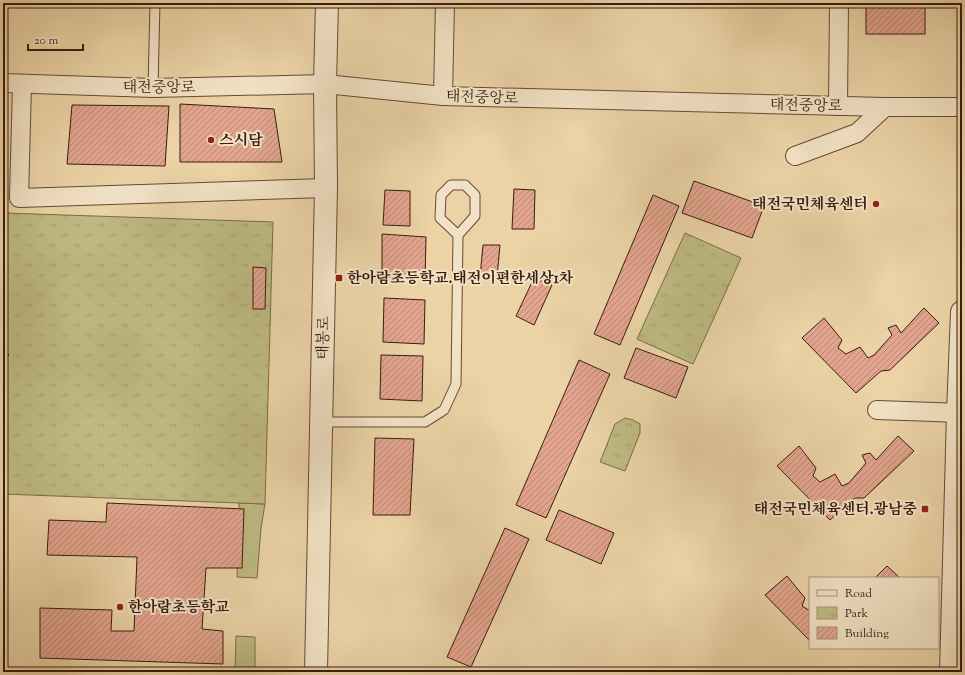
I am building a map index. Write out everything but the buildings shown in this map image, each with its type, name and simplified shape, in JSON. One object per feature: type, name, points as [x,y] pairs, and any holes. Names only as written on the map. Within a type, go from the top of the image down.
[{"type":"street","name":"태봉로","points":[[316,672],[326,188],[325,84],[327,3]]},
{"type":"street","points":[[443,96],[445,3]]},
{"type":"street","points":[[838,106],[839,3]]},
{"type":"street","name":"태전중앙로","points":[[3,83],[153,88],[325,84],[443,96],[885,107],[962,107]]},
{"type":"street","points":[[22,84],[19,198],[326,188]]},
{"type":"street","points":[[795,156],[857,134],[885,107]]},
{"type":"street","points":[[951,672],[962,312]]},
{"type":"street","points":[[877,410],[960,413]]},
{"type":"lane","points":[[153,88],[156,3]]},
{"type":"lane","points":[[322,422],[425,422],[444,410],[456,384],[458,235],[475,216],[475,195],[464,185],[451,185],[441,195],[440,218],[458,235]]},
{"type":"green space","points":[[5,213],[273,222],[265,504],[3,494],[3,264]]},
{"type":"green space","points":[[685,233],[741,258],[693,364],[637,339]]},
{"type":"green space","points":[[625,418],[640,424],[640,433],[625,471],[600,462],[615,424]]},
{"type":"green space","points":[[239,503],[265,504],[261,528],[257,578],[237,577]]},
{"type":"green space","points":[[236,636],[255,637],[255,672],[235,672]]},
{"type":"place","name":"스시담","points":[[211,140]]},
{"type":"place","name":"태전국민체육센터","points":[[876,204]]},
{"type":"place","name":"한아람초등학교.태전이편한세상1차","points":[[339,278]]},
{"type":"place","name":"태전국민체육센터.광남중","points":[[925,509]]},
{"type":"place","name":"한아람초등학교","points":[[120,607]]}]
